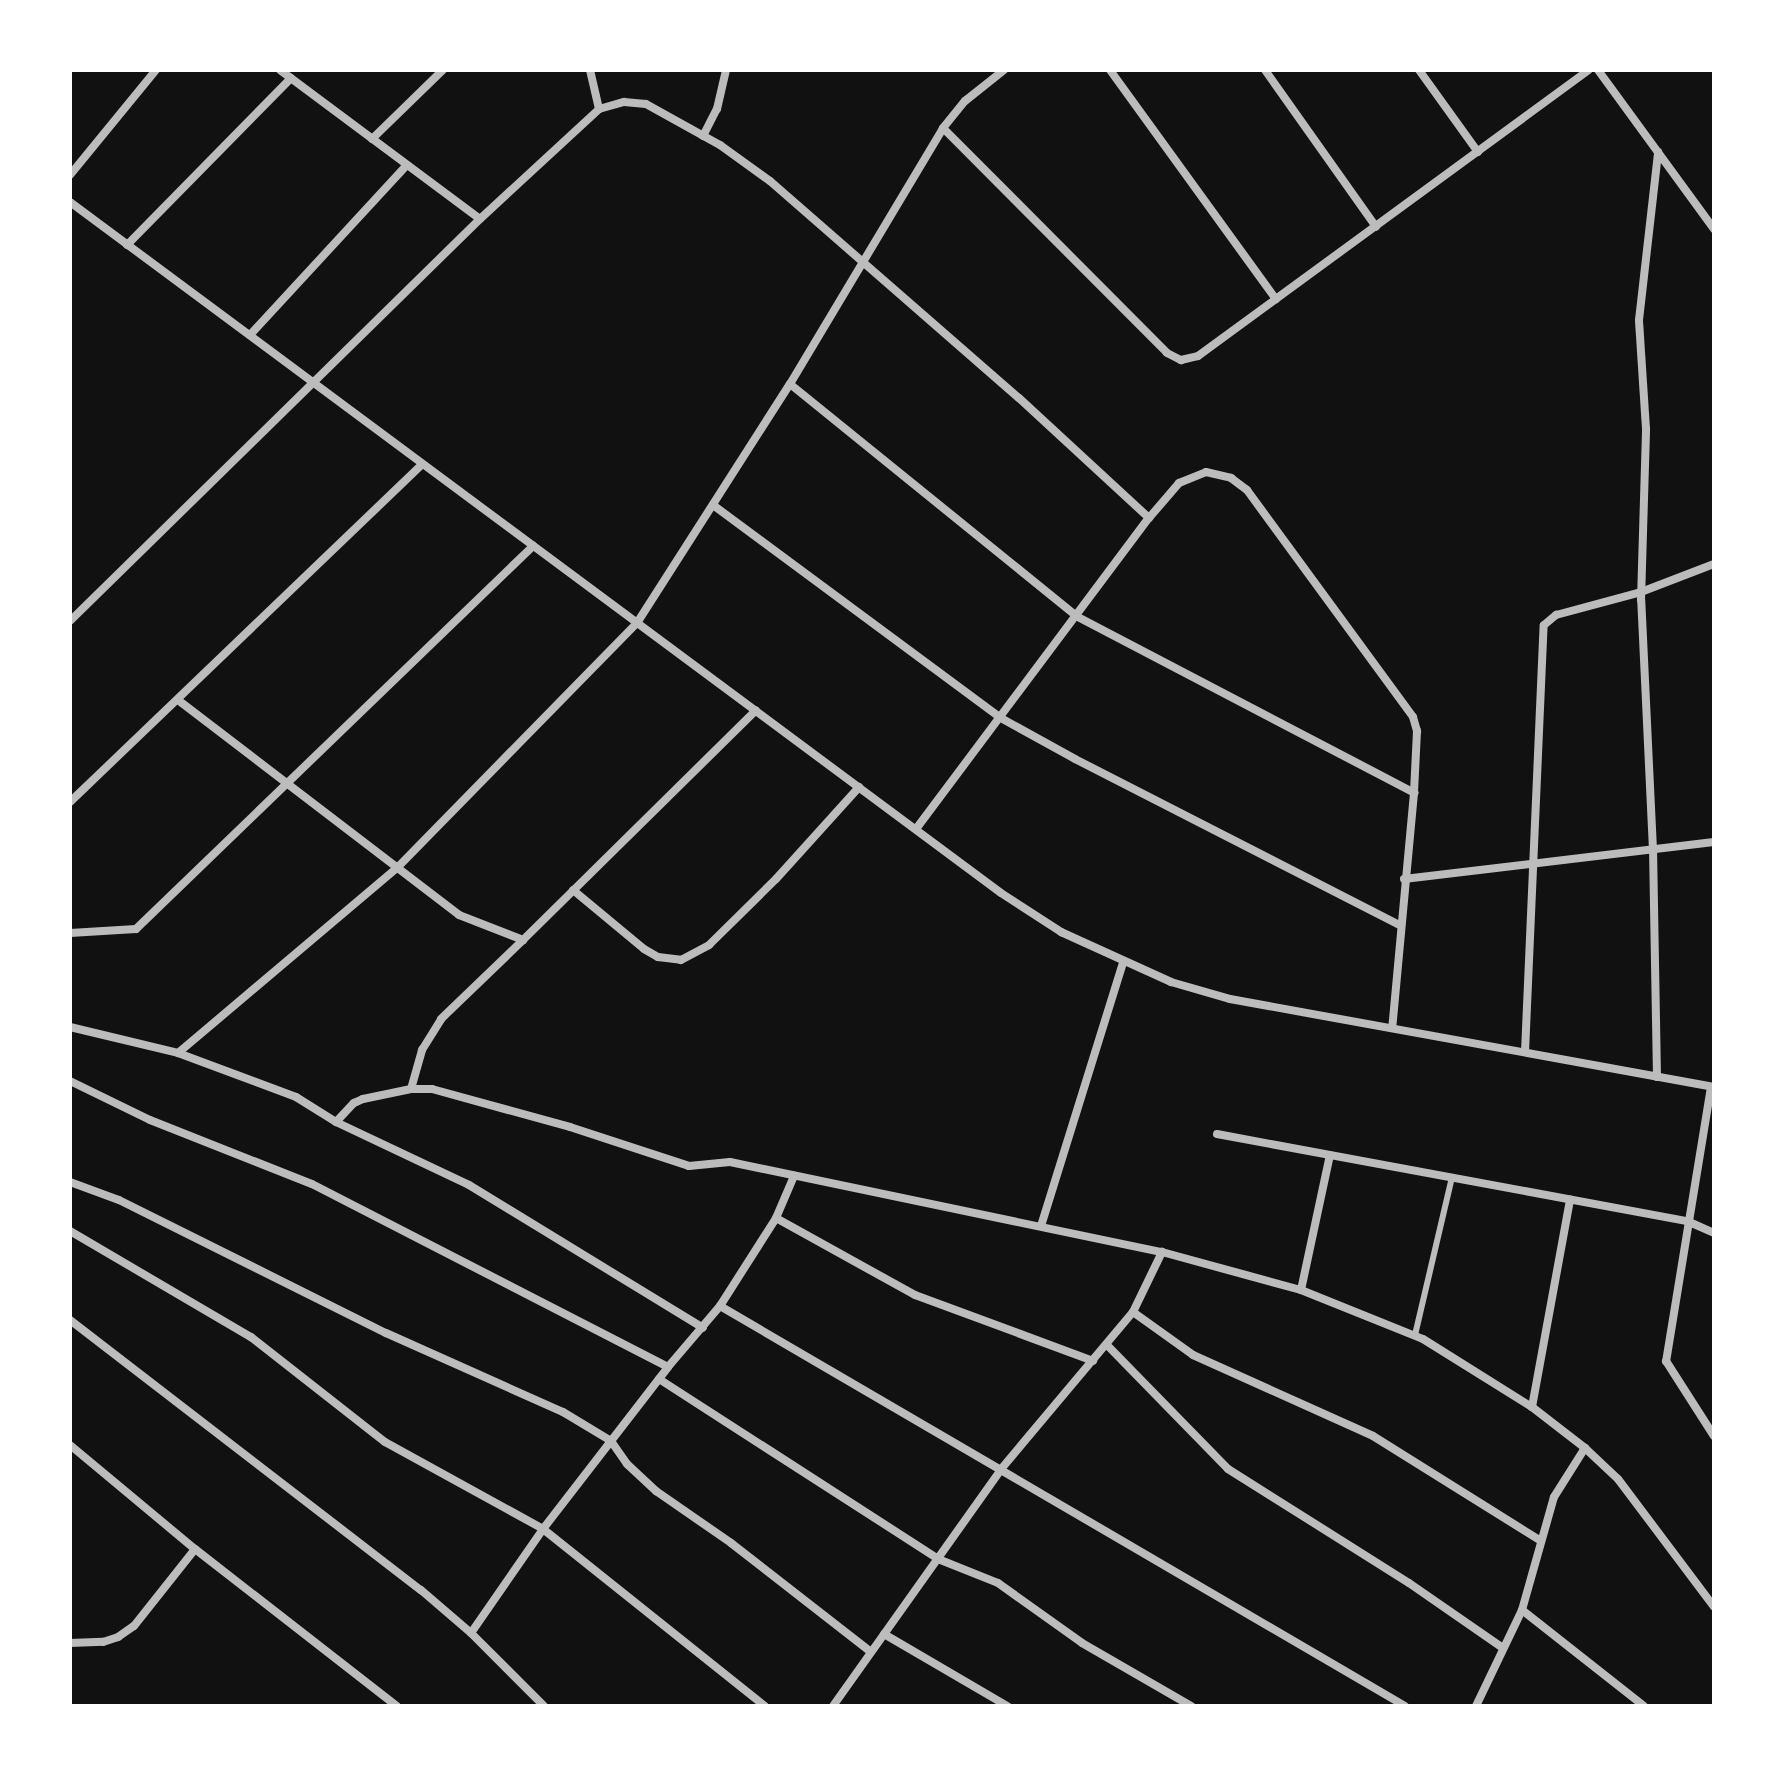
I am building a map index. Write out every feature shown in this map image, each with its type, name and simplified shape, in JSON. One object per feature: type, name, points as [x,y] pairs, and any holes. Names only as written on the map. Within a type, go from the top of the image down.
[{"type":"street","points":[[70,175],[156,70]]},
{"type":"street","points":[[280,70],[480,219]]},
{"type":"street","points":[[372,139],[443,70]]},
{"type":"street","points":[[590,70],[599,109]]},
{"type":"street","points":[[703,136],[717,109],[726,70]]},
{"type":"street","points":[[178,1053],[396,869],[637,623],[790,384],[943,128],[965,101],[1004,70]]},
{"type":"street","points":[[1110,70],[1276,299]]},
{"type":"street","points":[[1265,70],[1376,227]]},
{"type":"street","points":[[1419,70],[1478,152]]},
{"type":"street","points":[[943,128],[1167,353],[1181,360],[1198,356],[1589,70]]},
{"type":"street","points":[[1598,70],[1714,229]]},
{"type":"street","points":[[127,245],[291,78]]},
{"type":"street","points":[[70,621],[480,219],[599,109],[624,102],[646,104],[703,136],[770,181],[1149,518]]},
{"type":"street","points":[[1657,1077],[1653,850],[1641,592],[1646,429],[1639,320],[1658,152]]},
{"type":"street","points":[[250,335],[407,165]]},
{"type":"street","points":[[70,202],[1031,914],[1123,962],[1171,982],[1230,999],[1712,1087],[1687,1221],[1666,1361],[1714,1436]]},
{"type":"street","points":[[790,384],[1076,616],[1414,793]]},
{"type":"street","points":[[70,802],[422,465]]},
{"type":"street","points":[[916,829],[1149,518],[1179,483],[1192,476],[1215,473],[1231,478],[1247,490],[1413,717],[1417,731],[1414,793],[1392,1028]]},
{"type":"street","points":[[713,505],[999,717],[1088,766],[1400,925]]},
{"type":"street","points":[[70,933],[136,929],[533,546]]},
{"type":"street","points":[[1525,1052],[1544,625],[1556,615],[1641,592],[1714,564]]},
{"type":"street","points":[[178,700],[285,785],[459,915],[523,940]]},
{"type":"street","points":[[411,1089],[422,1050],[441,1019],[756,710]]},
{"type":"street","points":[[573,890],[644,949],[658,957],[681,960],[709,945],[776,879],[859,787]]},
{"type":"street","points":[[1404,879],[1714,842]]},
{"type":"street","points":[[1041,1226],[1123,962]]},
{"type":"street","points":[[70,1027],[178,1053],[296,1097],[336,1122],[469,1185],[703,1328]]},
{"type":"street","points":[[70,1081],[150,1120],[312,1184],[668,1367]]},
{"type":"street","points":[[336,1122],[354,1103],[411,1089],[456,1095],[689,1166],[730,1162],[1162,1252],[1301,1290],[1415,1335],[1532,1407],[1585,1448],[1618,1479],[1714,1607]]},
{"type":"street","points":[[1217,1134],[1687,1221],[1714,1233]]},
{"type":"street","points":[[1301,1290],[1330,1155]]},
{"type":"street","points":[[471,1633],[543,1529],[668,1367],[720,1306],[776,1218],[794,1176]]},
{"type":"street","points":[[70,1182],[119,1200],[386,1333],[563,1412],[611,1441],[627,1464],[656,1491],[731,1543],[871,1652]]},
{"type":"street","points":[[1532,1407],[1570,1199]]},
{"type":"street","points":[[776,1218],[915,1295],[1093,1361]]},
{"type":"street","points":[[70,1231],[251,1337],[385,1442],[543,1529],[765,1706]]},
{"type":"street","points":[[833,1706],[1002,1468],[1133,1312],[1162,1252]]},
{"type":"street","points":[[720,1306],[1405,1706]]},
{"type":"street","points":[[1133,1312],[1193,1355],[1373,1436],[1541,1541]]},
{"type":"street","points":[[70,1320],[421,1590],[471,1633],[544,1706]]},
{"type":"street","points":[[1107,1345],[1228,1469],[1409,1583],[1503,1648]]},
{"type":"street","points":[[659,1379],[938,1559],[998,1583],[1082,1643],[1191,1706]]},
{"type":"street","points":[[70,1445],[195,1549],[397,1706]]},
{"type":"street","points":[[1476,1706],[1522,1610],[1561,1481],[1585,1448]]},
{"type":"street","points":[[70,1643],[103,1642],[118,1637],[134,1626],[195,1549]]},
{"type":"street","points":[[1522,1610],[1644,1706]]},
{"type":"street","points":[[884,1634],[1007,1706]]},
{"type":"lane","points":[[1415,1335],[1452,1177]]}]
